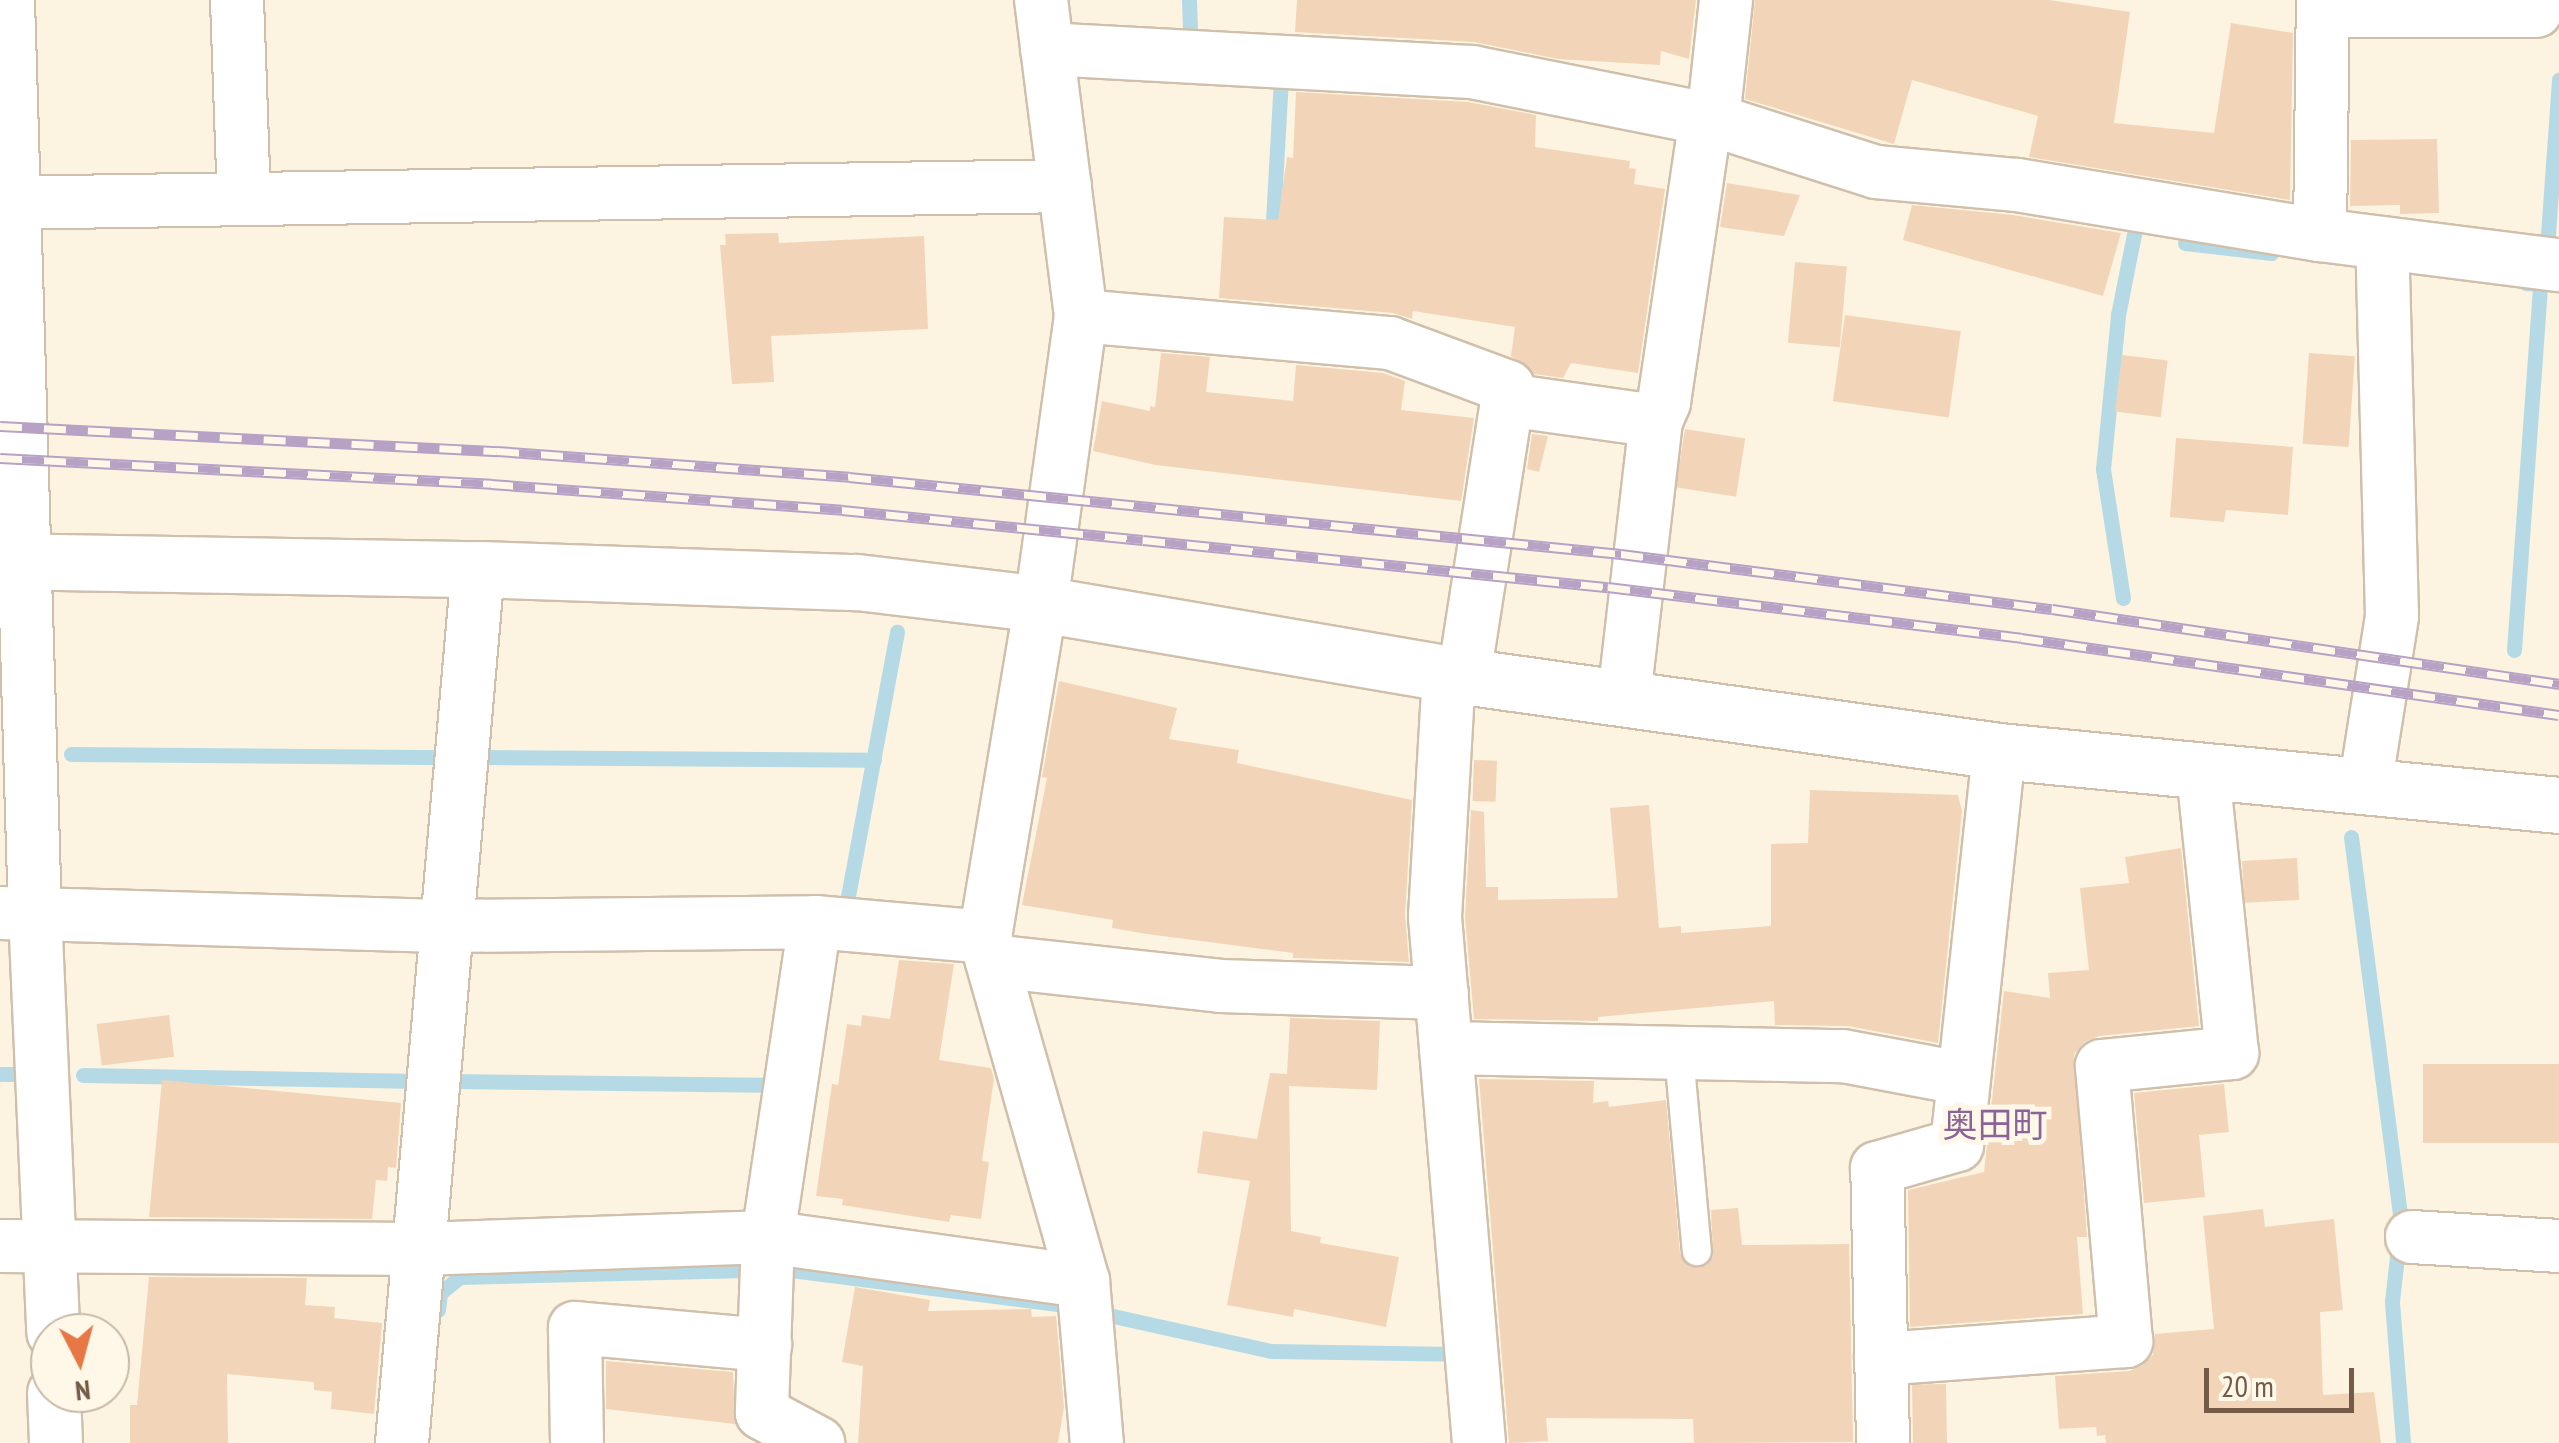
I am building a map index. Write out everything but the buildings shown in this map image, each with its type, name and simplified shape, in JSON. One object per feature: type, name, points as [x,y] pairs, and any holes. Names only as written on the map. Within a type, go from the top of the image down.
[{"type":"street","points":[[8,0],[7,203],[25,1246],[46,1313]]},
{"type":"street","points":[[236,0],[244,198]]},
{"type":"street","points":[[1624,697],[1656,421],[1664,402],[1726,0]]},
{"type":"street","points":[[2320,236],[2323,5],[2536,11]]},
{"type":"street","points":[[1097,1443],[1083,1280],[988,949],[1081,316],[1044,25],[1472,72],[1710,120],[1876,172],[2017,185],[2320,236],[2559,265]]},
{"type":"street","points":[[7,203],[1064,186]]},
{"type":"street","points":[[2365,786],[2392,616],[2382,243]]},
{"type":"street","points":[[1081,316],[1390,343],[1508,387],[1457,675],[1436,917],[1479,1443]]},
{"type":"street","points":[[1507,400],[1656,421]]},
{"type":"street","points":[[12,561],[478,569],[858,582],[1040,604],[1457,675],[1999,752],[2559,805]]},
{"type":"street","points":[[402,1443],[422,1249],[478,569]]},
{"type":"street","points":[[1883,1443],[1877,1168],[1958,1145],[1961,1078],[1999,752]]},
{"type":"street","points":[[1881,1359],[2126,1341],[2102,1066],[2232,1054],[2203,771]]},
{"type":"street","points":[[18,913],[448,926],[815,922],[1222,986],[1442,993]]},
{"type":"street","points":[[815,922],[768,1238],[762,1413],[818,1443]]},
{"type":"street","points":[[1446,1048],[1679,1056],[1843,1056],[1961,1078]]},
{"type":"street","points":[[2412,1237],[2559,1246]]},
{"type":"street","points":[[25,1246],[422,1249],[768,1238],[1083,1280]]},
{"type":"street","points":[[577,1443],[574,1328],[764,1345]]},
{"type":"street","points":[[55,1413],[56,1443]]},
{"type":"lane","points":[[1679,1056],[1697,1251]]},
{"type":"waterway","points":[[1189,0],[1190,33],[1202,44]]},
{"type":"waterway","points":[[1272,239],[1281,76]]},
{"type":"waterway","points":[[2547,248],[2559,79]]},
{"type":"waterway","points":[[2123,598],[2103,469],[2118,315],[2135,229]]},
{"type":"waterway","points":[[2185,243],[2271,253]]},
{"type":"waterway","points":[[2514,650],[2540,284],[2525,283]]},
{"type":"waterway","points":[[846,907],[897,632]]},
{"type":"waterway","points":[[71,754],[451,757]]},
{"type":"waterway","points":[[484,757],[874,760]]},
{"type":"waterway","points":[[2351,837],[2401,1220],[2392,1302],[2403,1443]]},
{"type":"waterway","points":[[0,1074],[13,1074]]},
{"type":"waterway","points":[[83,1075],[420,1081]]},
{"type":"waterway","points":[[452,1081],[772,1085]]},
{"type":"waterway","points":[[783,1269],[1073,1306]]},
{"type":"waterway","points":[[438,1310],[440,1293],[460,1277],[748,1270]]},
{"type":"waterway","points":[[1104,1314],[1271,1351],[1454,1354]]},
{"type":"railway","points":[[0,426],[497,451],[849,477],[1621,554],[2052,609],[2559,684]]},
{"type":"railway","points":[[0,458],[491,484],[842,510],[1143,540],[1608,587],[2021,638],[2559,715]]},
{"type":"district","name":"奥田町","points":[[1995,1124]]}]
